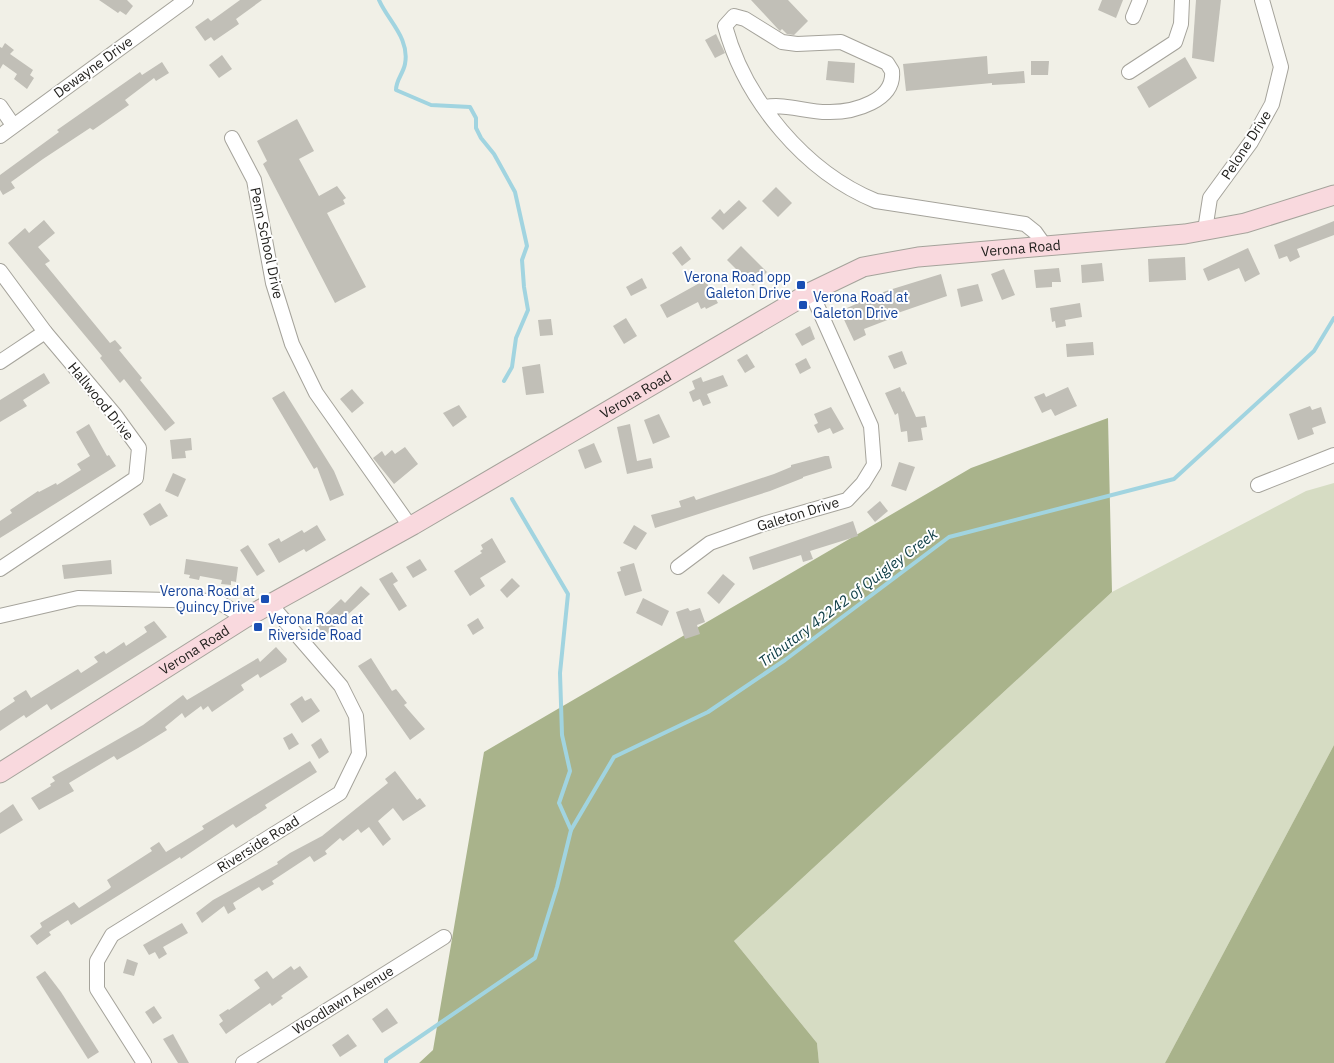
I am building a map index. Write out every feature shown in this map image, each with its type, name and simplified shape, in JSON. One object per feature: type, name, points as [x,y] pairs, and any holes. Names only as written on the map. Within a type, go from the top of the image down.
[{"type":"street","points":[[1133,17],[1140,0]]},
{"type":"street","points":[[1129,72],[1175,42],[1181,24],[1182,0]]},
{"type":"street","name":"Pelone Drive","points":[[1205,230],[1210,198],[1251,142],[1272,104],[1281,66],[1262,0]]},
{"type":"street","name":"Dewayne Drive","points":[[0,136],[182,1]]},
{"type":"street","points":[[765,107],[776,105],[831,112],[853,108],[882,98],[890,87],[892,71],[887,63],[842,42],[797,44],[782,42],[745,19],[734,16],[725,26],[747,81],[765,107],[800,152],[824,172],[860,194],[876,201],[1025,224],[1035,232],[1045,246]]},
{"type":"street","points":[[0,106],[13,125]]},
{"type":"street","name":"Penn School Drive","points":[[232,138],[254,180],[273,283],[292,344],[316,393],[410,526]]},
{"type":"street","name":"Verona Road","points":[[0,772],[245,618],[410,526],[811,292],[863,267],[918,257],[1205,230],[1245,223],[1334,195]]},
{"type":"street","name":"Hallwood Drive","points":[[0,271],[45,332],[115,415],[138,448],[136,478],[0,570]]},
{"type":"street","name":"Galeton Drive","points":[[678,567],[710,543],[763,524],[846,500],[863,483],[874,465],[871,426],[811,292]]},
{"type":"street","points":[[0,362],[45,332]]},
{"type":"street","points":[[1258,485],[1334,455]]},
{"type":"street","points":[[0,616],[78,598],[218,601],[245,618]]},
{"type":"street","name":"Riverside Road","points":[[144,1063],[97,989],[97,961],[112,935],[340,793],[359,754],[356,716],[341,686],[271,605]]},
{"type":"street","name":"Woodlawn Avenue","points":[[243,1063],[444,937]]},
{"type":"green space","points":[[1108,418],[1112,592],[734,941],[817,1043],[819,1063],[419,1063],[433,1050],[484,752],[971,468]]},
{"type":"green space","points":[[1334,483],[1334,745],[1165,1063],[819,1063],[817,1043],[734,941],[1112,592],[1306,491]]},
{"type":"green space","points":[[1334,745],[1334,1063],[1165,1063]]},
{"type":"building","points":[[99,0],[127,0],[133,6],[126,15],[120,11],[118,13]]},
{"type":"building","points":[[240,0],[262,0],[236,19],[239,24],[214,41],[211,37],[205,41],[195,27],[208,18],[211,21]]},
{"type":"building","points":[[751,0],[788,0],[808,21],[794,35],[787,34],[782,29],[780,31]]},
{"type":"building","points":[[1102,0],[1123,0],[1116,18],[1098,10]]},
{"type":"building","points":[[1196,0],[1221,0],[1214,62],[1192,58]]},
{"type":"building","points":[[716,34],[725,53],[715,58],[705,40]]},
{"type":"building","points":[[5,43],[14,50],[10,54],[33,70],[30,75],[34,78],[27,89],[14,79],[17,74],[3,64],[0,69],[0,47],[2,48]]},
{"type":"building","points":[[222,55],[232,69],[219,78],[209,65]]},
{"type":"building","points":[[987,56],[988,74],[1024,71],[1025,83],[992,85],[992,83],[906,91],[903,64]]},
{"type":"building","points":[[1185,57],[1197,78],[1149,108],[1137,87]]},
{"type":"building","points":[[828,61],[855,63],[854,83],[826,80]]},
{"type":"building","points":[[1031,61],[1049,61],[1048,75],[1031,75]]},
{"type":"building","points":[[162,62],[169,73],[156,81],[154,78],[125,100],[129,105],[93,130],[90,128],[11,182],[15,188],[3,195],[0,190],[0,175],[59,132],[57,130],[140,72],[142,75]]},
{"type":"building","points":[[297,119],[314,151],[299,159],[319,196],[337,186],[346,198],[343,200],[345,204],[327,213],[366,287],[335,303],[263,164],[267,161],[257,141]]},
{"type":"building","points":[[776,187],[792,203],[778,217],[762,201]]},
{"type":"building","points":[[739,200],[747,208],[723,230],[711,218],[720,209],[724,214]]},
{"type":"building","points":[[44,220],[55,233],[38,247],[50,261],[45,264],[110,343],[115,340],[122,348],[119,350],[142,378],[140,380],[175,423],[165,431],[124,379],[120,383],[100,358],[102,356],[8,243],[25,228],[29,233]]},
{"type":"building","points":[[1334,221],[1334,235],[1297,249],[1300,257],[1290,262],[1287,256],[1279,259],[1274,245]]},
{"type":"building","points":[[681,246],[691,259],[682,266],[672,253]]},
{"type":"building","points":[[741,246],[767,272],[753,286],[727,260]]},
{"type":"building","points":[[1248,248],[1260,274],[1245,282],[1239,268],[1208,281],[1203,269]]},
{"type":"building","points":[[1185,257],[1186,280],[1149,282],[1148,259]]},
{"type":"building","points":[[1102,263],[1104,281],[1082,283],[1081,265]]},
{"type":"building","points":[[1059,268],[1061,282],[1052,282],[1052,287],[1036,288],[1034,270]]},
{"type":"building","points":[[1004,269],[1015,295],[1002,300],[991,274]]},
{"type":"building","points":[[941,274],[947,296],[889,316],[890,319],[864,329],[866,335],[854,341],[840,311],[886,291]]},
{"type":"building","points":[[642,278],[647,288],[631,296],[626,287]]},
{"type":"building","points":[[705,280],[718,303],[706,309],[705,307],[701,309],[698,302],[667,318],[660,305]]},
{"type":"building","points":[[978,284],[983,301],[961,307],[957,289]]},
{"type":"building","points":[[1080,303],[1082,317],[1065,320],[1066,326],[1056,328],[1055,321],[1052,322],[1050,308]]},
{"type":"building","points":[[626,318],[637,336],[624,344],[613,326]]},
{"type":"building","points":[[551,319],[553,335],[540,336],[538,320]]},
{"type":"building","points":[[810,326],[815,339],[802,346],[795,334]]},
{"type":"building","points":[[1093,342],[1094,355],[1067,357],[1066,344]]},
{"type":"building","points":[[902,351],[907,364],[894,369],[888,356]]},
{"type":"building","points":[[747,354],[755,367],[745,373],[737,360]]},
{"type":"building","points":[[806,358],[811,368],[800,374],[795,364]]},
{"type":"building","points":[[540,364],[544,393],[526,395],[522,367]]},
{"type":"building","points":[[44,373],[50,383],[23,400],[27,406],[0,422],[0,400]]},
{"type":"building","points":[[723,375],[728,386],[707,394],[711,403],[703,406],[700,399],[693,402],[689,392],[695,389],[692,381],[701,377],[703,382]]},
{"type":"building","points":[[900,387],[902,392],[904,391],[916,417],[925,416],[927,427],[921,428],[923,440],[908,442],[907,431],[901,432],[898,413],[895,415],[885,393]]},
{"type":"building","points":[[1068,387],[1077,406],[1055,416],[1051,409],[1042,413],[1034,397],[1044,393],[1046,397]]},
{"type":"building","points":[[352,389],[364,403],[352,413],[340,399]]},
{"type":"building","points":[[284,391],[334,471],[344,495],[330,501],[317,467],[314,469],[272,398]]},
{"type":"building","points":[[459,405],[467,417],[453,427],[443,413]]},
{"type":"building","points":[[1310,406],[1312,410],[1321,407],[1326,423],[1312,428],[1314,434],[1298,440],[1289,414]]},
{"type":"building","points":[[831,407],[844,429],[833,434],[830,428],[818,433],[814,425],[818,423],[814,414]]},
{"type":"building","points":[[659,414],[670,437],[653,444],[644,420]]},
{"type":"building","points":[[89,424],[107,456],[109,455],[116,466],[0,538],[0,521],[12,513],[10,510],[38,491],[56,483],[57,485],[81,470],[77,464],[90,456],[76,432]]},
{"type":"building","points":[[630,424],[637,461],[651,458],[653,468],[627,474],[617,427]]},
{"type":"building","points":[[191,438],[192,450],[185,451],[186,458],[172,459],[170,440]]},
{"type":"building","points":[[594,443],[602,462],[585,469],[578,450]]},
{"type":"building","points":[[405,447],[418,464],[394,484],[373,458],[382,451],[385,456],[392,450],[395,454]]},
{"type":"building","points":[[829,456],[832,468],[803,477],[770,491],[655,528],[651,515],[681,507],[679,501],[694,496],[696,500],[774,474],[791,467],[791,465]]},
{"type":"building","points":[[899,462],[915,467],[906,491],[891,486]]},
{"type":"building","points":[[173,473],[186,479],[178,497],[165,491]]},
{"type":"building","points":[[880,501],[888,511],[875,522],[867,512]]},
{"type":"building","points":[[160,503],[168,516],[150,526],[143,514]]},
{"type":"building","points":[[853,521],[858,536],[810,551],[813,559],[803,562],[801,555],[753,570],[749,557]]},
{"type":"building","points":[[317,525],[326,540],[306,552],[304,549],[279,563],[268,544],[279,538],[281,542],[302,530],[304,533]]},
{"type":"building","points":[[634,525],[647,533],[636,550],[623,543]]},
{"type":"building","points":[[492,538],[506,562],[480,578],[485,586],[470,596],[454,571],[482,553],[480,551],[483,549],[481,545]]},
{"type":"building","points":[[248,545],[265,571],[257,576],[240,550]]},
{"type":"building","points":[[186,559],[238,567],[236,582],[231,581],[231,585],[221,584],[222,580],[200,576],[199,580],[189,578],[190,575],[184,574]]},
{"type":"building","points":[[420,559],[427,570],[413,578],[406,567]]},
{"type":"building","points":[[111,560],[112,574],[64,579],[62,565]]},
{"type":"building","points":[[634,563],[642,591],[625,596],[617,572],[621,571],[620,567]]},
{"type":"building","points":[[392,572],[398,581],[393,584],[407,606],[399,611],[379,579]]},
{"type":"building","points":[[723,574],[735,584],[719,604],[707,593]]},
{"type":"building","points":[[512,578],[520,586],[507,598],[500,590]]},
{"type":"building","points":[[361,586],[370,594],[325,636],[315,624],[341,599],[345,603]]},
{"type":"building","points":[[643,598],[669,611],[662,626],[636,613]]},
{"type":"building","points":[[688,608],[690,611],[700,608],[705,622],[697,625],[700,634],[685,639],[676,612]]},
{"type":"building","points":[[478,618],[484,628],[473,635],[467,625]]},
{"type":"building","points":[[154,621],[167,637],[51,710],[47,704],[26,718],[24,715],[0,731],[0,711],[15,701],[13,698],[26,690],[31,698],[78,669],[81,673],[98,662],[94,657],[104,651],[106,654],[124,642],[126,646],[147,632],[144,627]]},
{"type":"building","points":[[276,647],[287,659],[286,662],[260,678],[258,674],[241,685],[244,690],[212,712],[208,706],[203,710],[201,706],[185,718],[182,713],[165,727],[167,730],[117,760],[114,756],[69,783],[74,791],[39,810],[31,798],[51,786],[50,784],[55,781],[52,777],[143,725],[183,695],[187,700],[258,658],[260,662]]},
{"type":"building","points":[[371,658],[392,691],[396,689],[407,703],[404,705],[425,729],[410,740],[358,666]]},
{"type":"building","points":[[302,696],[305,701],[311,698],[320,711],[302,723],[290,704]]},
{"type":"building","points":[[292,733],[299,744],[289,750],[283,738]]},
{"type":"building","points":[[321,738],[329,752],[319,759],[311,745]]},
{"type":"building","points":[[310,761],[317,772],[265,805],[267,808],[236,828],[233,824],[181,859],[180,857],[71,925],[68,920],[49,932],[51,935],[37,945],[30,936],[42,927],[40,923],[74,902],[79,908],[109,889],[111,887],[107,880],[152,851],[150,848],[159,842],[166,852],[204,829],[202,826]]},
{"type":"building","points":[[395,771],[417,800],[420,798],[426,806],[403,821],[393,808],[378,821],[391,839],[383,846],[369,827],[361,833],[358,829],[343,841],[340,838],[325,851],[327,854],[314,862],[310,856],[272,881],[274,884],[262,891],[259,887],[233,903],[236,909],[228,914],[224,906],[202,923],[196,913],[213,900],[278,864],[277,862],[290,853],[322,836],[388,783],[385,779]]},
{"type":"building","points":[[13,804],[23,820],[0,834],[0,813]]},
{"type":"building","points":[[182,923],[188,933],[163,947],[167,954],[159,959],[155,952],[149,955],[143,945]]},
{"type":"building","points":[[127,959],[138,963],[134,976],[123,973]]},
{"type":"building","points":[[291,966],[294,970],[300,966],[308,977],[281,996],[283,998],[272,1006],[270,1003],[226,1034],[219,1024],[223,1021],[219,1015],[260,988],[254,980],[267,971],[273,979]]},
{"type":"building","points":[[45,971],[61,992],[99,1052],[88,1059],[36,977]]},
{"type":"building","points":[[154,1006],[162,1018],[153,1024],[145,1012]]},
{"type":"building","points":[[387,1008],[398,1023],[382,1033],[372,1019]]},
{"type":"building","points":[[173,1034],[189,1063],[178,1063],[163,1039]]},
{"type":"building","points":[[348,1034],[357,1046],[340,1057],[332,1045]]},
{"type":"waterway","points":[[379,0],[401,38],[406,55],[405,64],[396,90],[431,105],[470,107],[476,118],[476,128],[481,138],[494,154],[515,192],[527,246],[522,260],[528,310],[516,338],[512,367],[504,381]]},
{"type":"waterway","name":"Tributary 42242 of Quigley Creek","points":[[386,1063],[386,1060],[535,958],[557,887],[571,830],[614,757],[708,712],[785,660],[949,537],[1174,479],[1314,351],[1334,318]]},
{"type":"waterway","points":[[512,499],[568,594],[560,673],[562,735],[570,771],[559,803],[571,830]]},
{"type":"place","name":"Verona Road opp Galeton Drive","points":[[801,285]]},
{"type":"place","name":"Verona Road at Galeton Drive","points":[[803,305]]},
{"type":"place","name":"Verona Road at Quincy Drive","points":[[265,599]]},
{"type":"place","name":"Verona Road at Riverside Road","points":[[258,627]]}]
